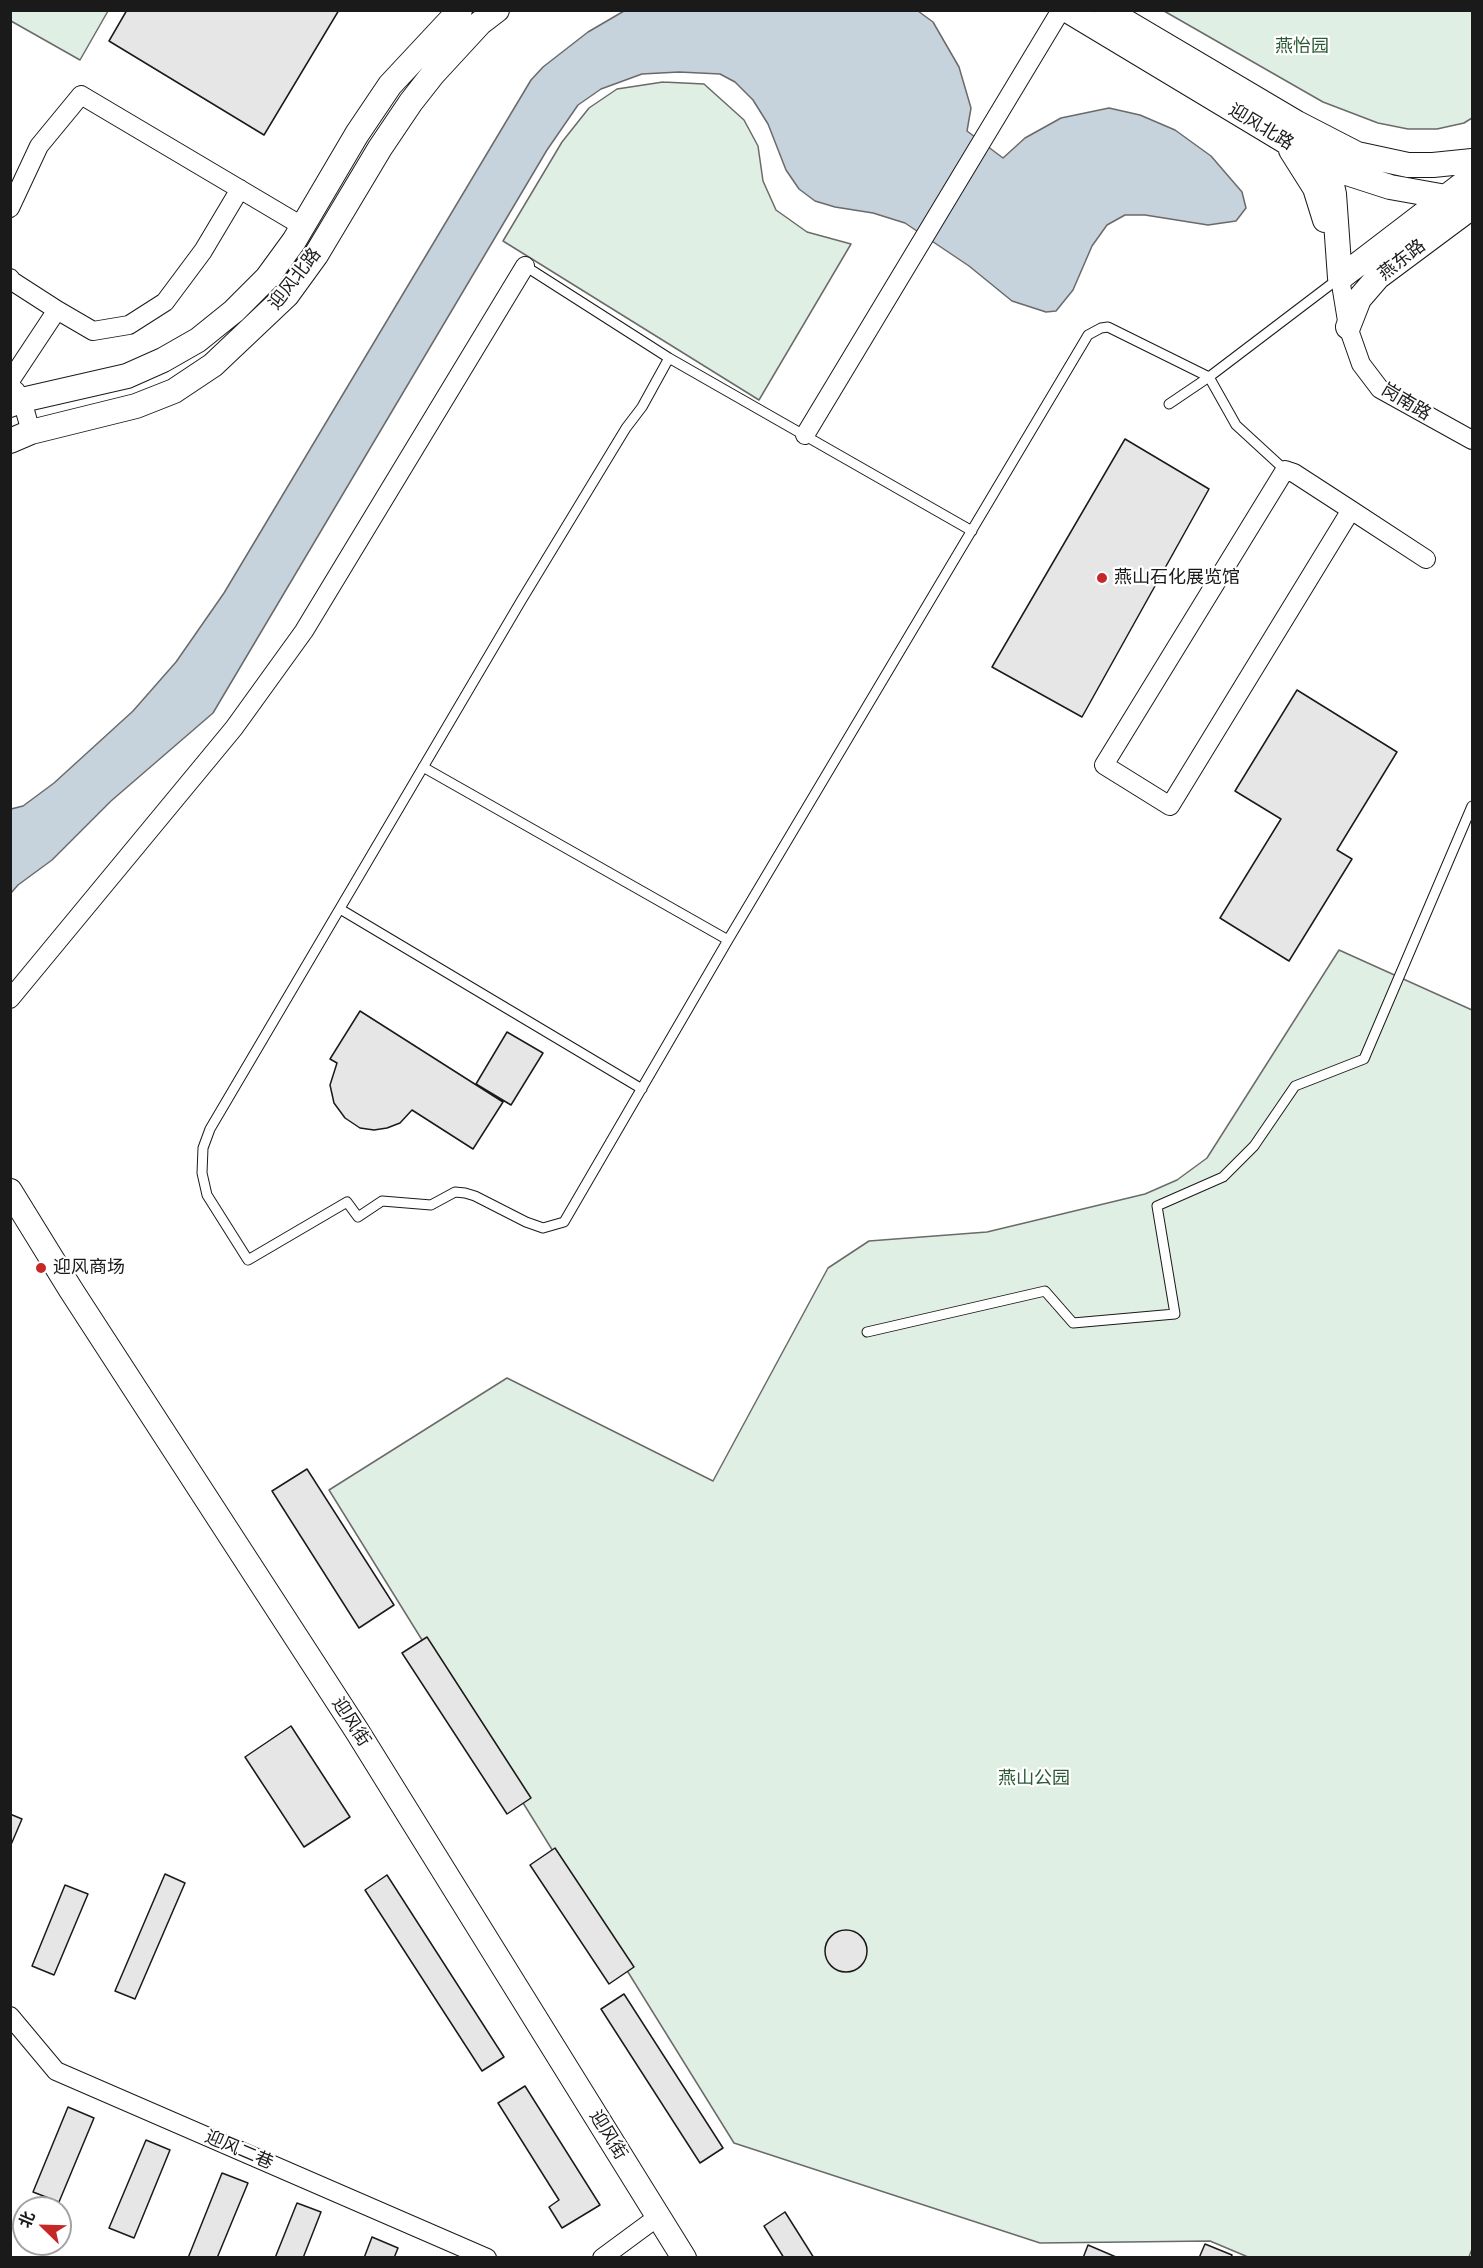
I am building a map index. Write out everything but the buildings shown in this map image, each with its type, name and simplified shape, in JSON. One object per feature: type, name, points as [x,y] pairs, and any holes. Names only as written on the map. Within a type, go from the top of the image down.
[{"type":"street","name":"迎风北路","points":[[13,392],[127,376],[163,360],[198,340],[234,311],[267,278],[390,85],[460,10]]},
{"type":"street","name":"迎风北路","points":[[21,437],[136,406],[174,392],[213,366],[287,295],[316,255],[380,148],[411,102],[480,22],[497,10]]},
{"type":"street","points":[[805,435],[1061,10]]},
{"type":"street","name":"迎风北路","points":[[1067,10],[1291,132],[1328,167],[1390,187],[1446,198],[1473,197]]},
{"type":"street","points":[[1106,10],[1291,132],[1382,161],[1408,165],[1473,161]]},
{"type":"street","points":[[10,208],[39,146],[81,95],[302,226]]},
{"type":"street","points":[[1291,132],[1301,164],[1315,188],[1340,278]]},
{"type":"street","points":[[1328,167],[1334,194],[1340,278]]},
{"type":"street","name":"燕东路","points":[[1340,278],[1473,177]]},
{"type":"street","points":[[10,278],[93,331],[129,325],[165,302],[203,251],[240,189]]},
{"type":"street","name":"燕东路","points":[[1347,327],[1359,299],[1378,277],[1473,207]]},
{"type":"street","points":[[10,999],[234,728],[304,631],[525,266]]},
{"type":"street","name":"岗南路","points":[[1340,278],[1347,327],[1361,364],[1380,389],[1473,440]]},
{"type":"street","points":[[21,437],[13,392],[57,310]]},
{"type":"street","points":[[1351,510],[1170,806],[1104,765],[1285,470],[1294,473],[1351,510],[1426,559]]},
{"type":"street","name":"迎风街","points":[[11,1195],[357,1731],[684,2258]]},
{"type":"street","name":"迎风二巷","points":[[10,2016],[56,2071],[487,2258]]},
{"type":"street","points":[[602,2258],[659,2216]]},
{"type":"lane","points":[[525,266],[669,358],[972,531]]},
{"type":"lane","points":[[1169,404],[1209,377],[1340,278]]},
{"type":"lane","points":[[669,358],[642,406],[626,428],[521,601],[210,1129],[203,1148],[202,1173],[207,1195],[248,1260],[346,1203],[358,1217],[382,1201],[430,1205],[455,1192],[475,1196],[526,1222],[543,1227],[564,1222],[728,940],[1088,335],[1108,327],[1209,377],[1236,425],[1285,470]]},
{"type":"lane","points":[[423,767],[728,940]]},
{"type":"lane","points":[[867,1332],[1045,1291],[1073,1323],[1175,1314],[1157,1206],[1223,1177],[1254,1146],[1296,1086],[1364,1059],[1473,806]]},
{"type":"lane","points":[[340,909],[642,1089]]},
{"type":"green space","points":[[11,10],[108,11],[80,60],[11,21]]},
{"type":"green space","name":"燕怡园","points":[[1164,11],[1472,11],[1472,118],[1464,123],[1437,129],[1408,129],[1378,123],[1323,102]]},
{"type":"green space","points":[[663,82],[704,84],[744,120],[758,146],[763,181],[776,210],[807,232],[851,244],[759,400],[503,241],[562,142],[589,108],[617,89]]},
{"type":"green space","name":"燕山公园","points":[[1339,950],[1472,1010],[1472,2249],[1469,2257],[1248,2257],[1210,2241],[1040,2243],[734,2143],[329,1490],[507,1378],[713,1481],[828,1268],[869,1241],[987,1232],[1145,1194],[1177,1180],[1207,1158]]},
{"type":"shaded area","points":[[624,11],[918,11],[933,22],[959,67],[971,108],[967,131],[1003,158],[1025,138],[1061,118],[1109,108],[1140,115],[1175,130],[1211,156],[1242,192],[1246,208],[1236,221],[1208,225],[1145,215],[1125,215],[1107,225],[1092,246],[1073,290],[1056,311],[1046,312],[1012,301],[969,266],[905,223],[873,213],[835,207],[815,201],[799,189],[786,170],[768,124],[753,100],[735,82],[720,74],[679,72],[642,74],[601,89],[578,105],[547,150],[213,713],[111,801],[52,860],[18,885],[11,893],[11,809],[23,806],[54,783],[133,711],[176,662],[224,593],[531,80],[543,67],[588,32]]},
{"type":"place","name":"燕山石化展览馆","points":[[1102,578]]},
{"type":"place","name":"迎风商场","points":[[41,1268]]}]
